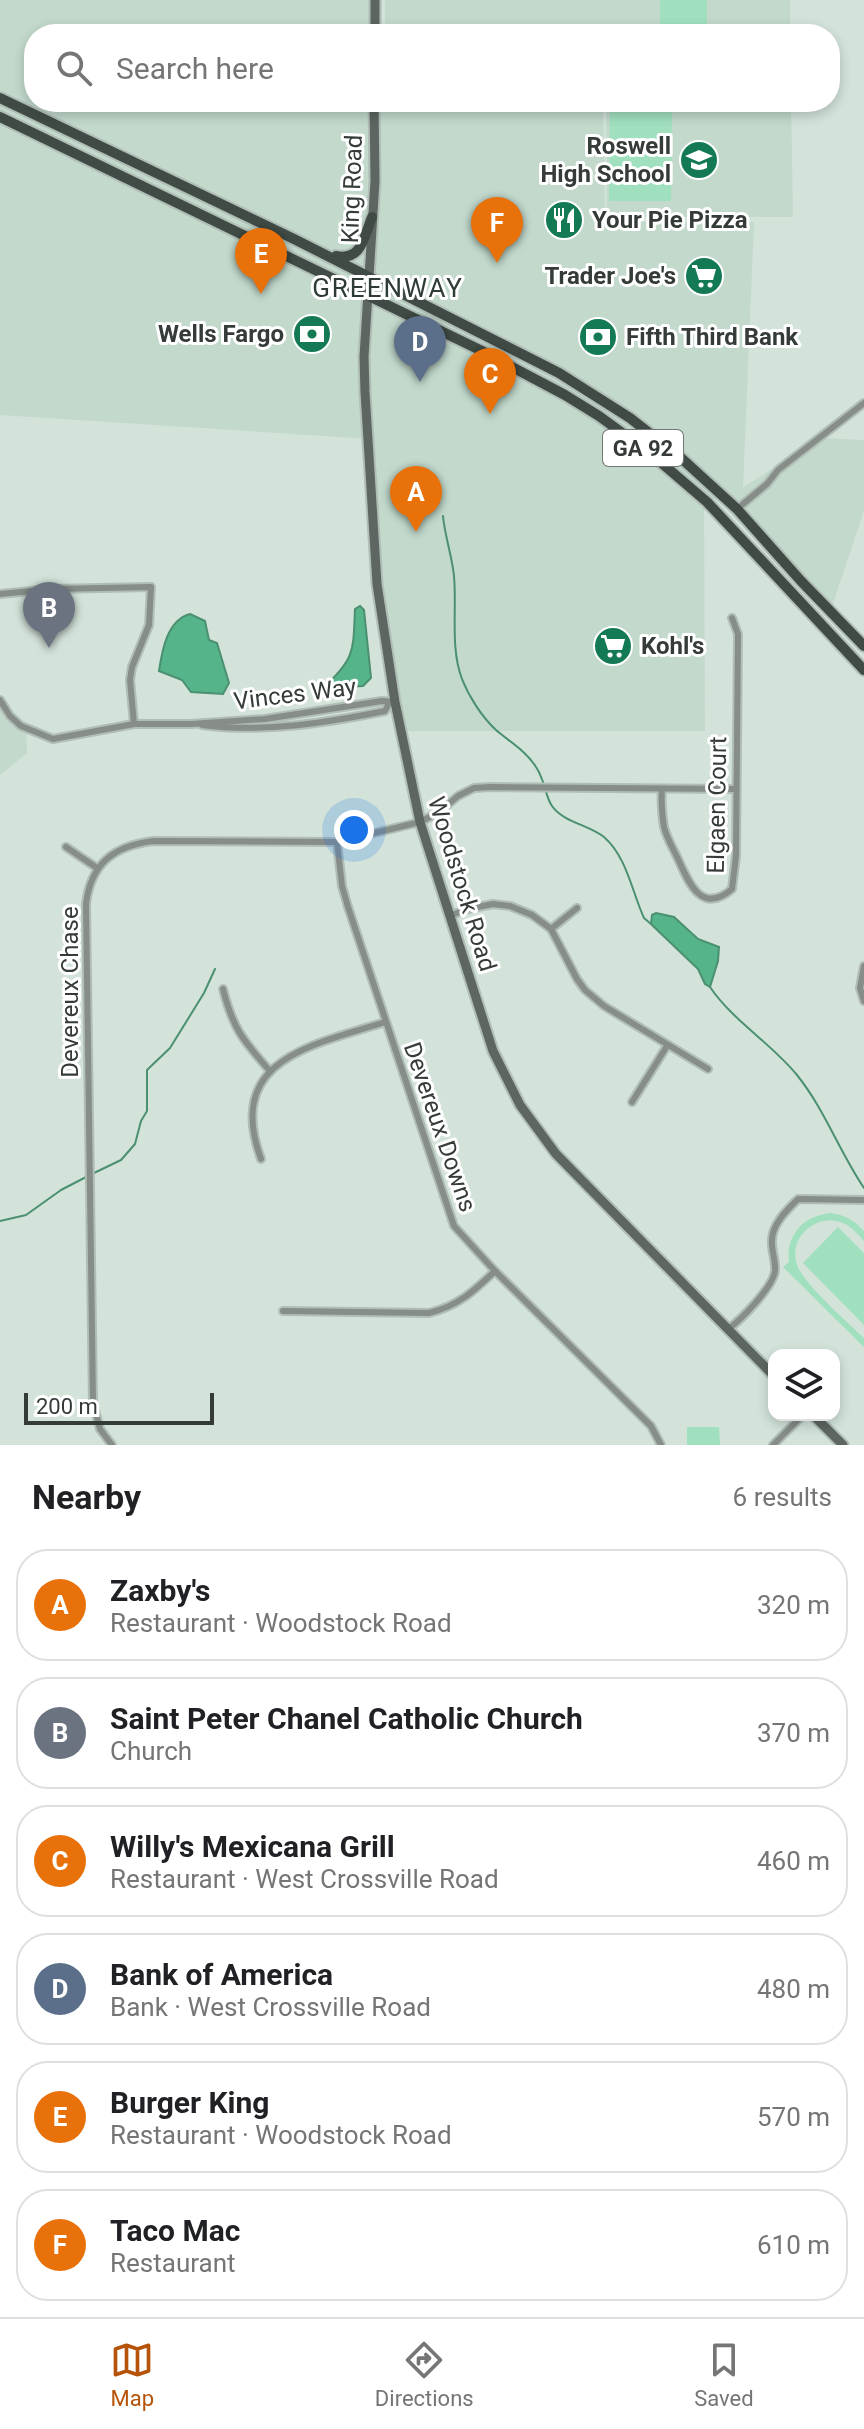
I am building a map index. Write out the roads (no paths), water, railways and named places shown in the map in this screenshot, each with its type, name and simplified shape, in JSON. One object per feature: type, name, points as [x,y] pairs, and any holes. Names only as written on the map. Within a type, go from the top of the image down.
[{"type":"main road","name":"GA 92","points":[[0,98],[24,110]]},
{"type":"main road","name":"GA 92","points":[[29,112],[325,255],[559,373],[630,418],[673,451],[737,509],[864,646]]},
{"type":"main road","name":"GA 92","points":[[0,117],[480,350],[599,416],[651,454],[707,502],[864,670]]},
{"type":"main road","points":[[325,255],[347,258],[358,252],[372,217]]},
{"type":"street","points":[[375,0],[375,24]]},
{"type":"street","name":"King Road","points":[[369,277],[374,112]]},
{"type":"street","name":"Woodstock Road","points":[[369,277],[365,392],[377,584],[392,702],[420,822],[493,1051],[536,1130],[556,1154],[768,1370]]},
{"type":"street","points":[[737,509],[767,484],[778,470],[864,403]]},
{"type":"street","points":[[0,594],[52,589],[151,587],[149,625],[130,680],[134,724]]},
{"type":"street","name":"Elgaen Court","points":[[662,789],[665,830],[695,892],[715,899],[724,896],[732,889],[735,877],[738,634],[732,618]]},
{"type":"street","name":"Vinces Way","points":[[0,700],[21,726],[48,738],[134,724],[283,727],[385,711],[392,702]]},
{"type":"street","points":[[66,847],[97,868],[122,849],[153,841],[337,842],[420,822],[474,788],[736,789]]},
{"type":"street","name":"Devereux Downs","points":[[337,842],[342,886],[454,1226],[651,1426],[661,1445]]},
{"type":"street","name":"Devereux Chase","points":[[97,868],[86,904],[93,1403],[100,1429],[112,1445]]},
{"type":"street","points":[[449,916],[493,904],[510,906],[532,915],[551,929],[585,990],[604,1006],[708,1069]]},
{"type":"street","points":[[551,929],[577,908]]},
{"type":"street","points":[[864,966],[860,988],[864,1001]]},
{"type":"street","points":[[223,989],[227,1007],[245,1043],[269,1070]]},
{"type":"street","points":[[261,1159],[253,1129],[253,1107],[257,1091],[269,1070],[304,1048],[385,1022]]},
{"type":"street","points":[[632,1102],[667,1046]]},
{"type":"street","points":[[728,1329],[772,1279],[775,1269],[771,1239],[773,1231],[798,1199],[864,1200]]},
{"type":"street","points":[[283,1311],[429,1313],[466,1298],[495,1271]]},
{"type":"street","points":[[773,1445],[797,1421]]},
{"type":"street","points":[[819,1421],[843,1445]]},
{"type":"waterway","points":[[443,516],[454,576],[456,654],[468,693],[491,725],[532,761],[557,811],[598,833],[612,845],[624,865],[644,918],[651,924]]},
{"type":"waterway","points":[[94,1173],[121,1160],[135,1144],[147,1111],[147,1070],[170,1048],[215,969]]},
{"type":"waterway","points":[[710,987],[730,1011],[797,1075],[816,1102],[864,1188]]},
{"type":"waterway","points":[[0,1221],[26,1215],[61,1190],[88,1176]]},
{"type":"place","name":"Roswell High School","points":[[699,160]]},
{"type":"place","name":"Your Pie Pizza","points":[[564,220]]},
{"type":"place","name":"Taco Mac","points":[[497,263]]},
{"type":"place","name":"Trader Joe's","points":[[704,276]]},
{"type":"place","name":"Burger King","points":[[261,294]]},
{"type":"place","name":"Wells Fargo","points":[[312,334]]},
{"type":"place","name":"Fifth Third Bank","points":[[598,337]]},
{"type":"place","name":"Bank of America","points":[[420,382]]},
{"type":"place","name":"Willy's Mexicana Grill","points":[[490,414]]},
{"type":"place","name":"Zaxby's","points":[[416,532]]},
{"type":"place","name":"Kohl's","points":[[613,646]]},
{"type":"place","name":"Saint Peter Chanel Catholic Church","points":[[49,648]]},
{"type":"district","name":"GREENWAY","points":[[388,288]]}]
